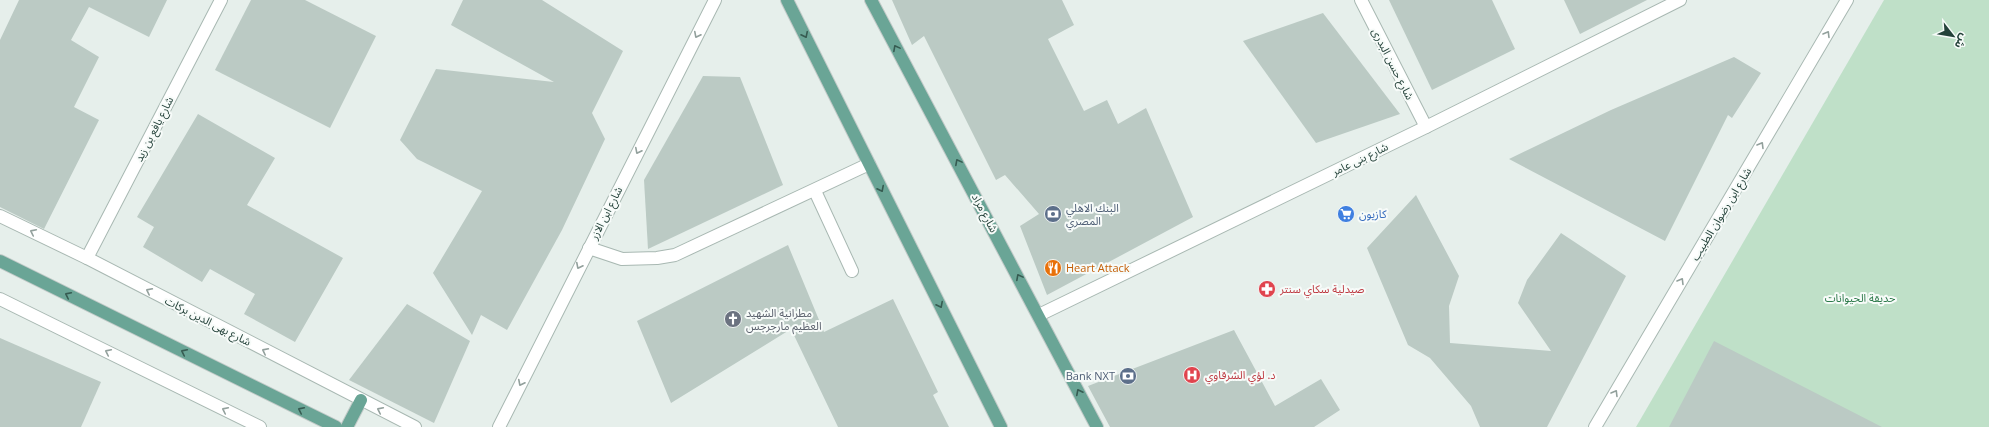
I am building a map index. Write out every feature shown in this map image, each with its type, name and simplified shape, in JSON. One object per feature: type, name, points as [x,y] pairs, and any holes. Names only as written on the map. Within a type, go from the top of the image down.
[{"type":"main road","points":[[787,0],[1001,427]]},
{"type":"main road","name":"شارع مراد","points":[[871,0],[1039,314],[1097,427]]},
{"type":"main road","points":[[0,261],[336,427]]},
{"type":"main road","points":[[348,427],[361,400]]},
{"type":"street","name":"شارع يافع بن زيد","points":[[87,258],[221,0]]},
{"type":"street","name":"شارع ابن الازر","points":[[499,427],[715,0]]},
{"type":"street","name":"شارع حسن البدرى","points":[[1361,0],[1426,128]]},
{"type":"street","name":"شارع بنى عامر","points":[[1039,314],[1426,128],[1680,0]]},
{"type":"street","name":"شارع ابن رضوان الطبيب","points":[[1595,427],[1847,0]]},
{"type":"street","points":[[589,248],[622,259],[657,258],[675,255],[815,191],[869,164]]},
{"type":"street","points":[[815,191],[852,271]]},
{"type":"street","name":"شارع بهى الدين بركات","points":[[0,216],[87,258],[415,427]]},
{"type":"street","points":[[0,299],[260,427]]},
{"type":"green space","name":"حديقة الحيوانات","points":[[1884,0],[1989,0],[1989,427],[1636,427]]},
{"type":"building","points":[[19,0],[167,0],[149,37],[89,7],[71,40],[99,57],[74,107],[99,120],[44,229],[0,207],[0,40]]},
{"type":"building","points":[[251,0],[305,0],[376,36],[330,128],[215,70]]},
{"type":"building","points":[[463,0],[542,0],[623,51],[592,113],[605,139],[562,230],[507,330],[481,315],[472,335],[433,273],[482,191],[417,159],[400,140],[436,69],[554,82],[451,25]]},
{"type":"building","points":[[892,0],[1062,0],[1074,25],[1048,39],[1084,111],[1107,100],[1118,124],[1146,108],[1193,217],[1047,295],[1020,226],[1039,214],[1005,175],[996,180],[924,36],[912,45]]},
{"type":"building","points":[[1389,0],[1492,0],[1515,49],[1432,90]]},
{"type":"building","points":[[1564,0],[1647,0],[1580,34]]},
{"type":"building","points":[[1323,13],[1400,114],[1316,143],[1243,41]]},
{"type":"building","points":[[1734,57],[1761,73],[1732,118],[1728,115],[1665,241],[1509,159],[1611,110]]},
{"type":"building","points":[[703,76],[740,77],[783,185],[648,249],[644,180]]},
{"type":"building","points":[[198,114],[275,158],[247,205],[343,258],[295,342],[244,314],[255,294],[210,269],[202,282],[143,247],[154,227],[137,217]]},
{"type":"building","points":[[1416,195],[1459,276],[1449,306],[1450,343],[1551,351],[1518,303],[1527,280],[1561,233],[1626,276],[1547,427],[1480,427],[1471,406],[1430,358],[1408,345],[1367,248]]},
{"type":"building","points":[[788,245],[824,332],[893,299],[938,392],[933,395],[949,427],[838,427],[791,329],[671,403],[637,321]]},
{"type":"building","points":[[407,304],[470,341],[434,423],[349,380]]},
{"type":"building","points":[[1234,330],[1275,406],[1321,379],[1340,410],[1314,427],[1110,427],[1088,386]]},
{"type":"building","points":[[0,338],[101,382],[81,427],[0,427]]},
{"type":"building","points":[[1714,341],[1882,427],[1669,427]]},
{"type":"place","name":"البنك الاهلي المصري","points":[[1053,214]]},
{"type":"place","name":"كازيون","points":[[1346,214]]},
{"type":"place","name":"Heart Attack","points":[[1053,268]]},
{"type":"place","name":"صيدلية سكاي سنتر","points":[[1267,289]]},
{"type":"place","name":"مطرانية الشهيد العظيم مارجرجس","points":[[733,319]]},
{"type":"place","name":"د. لؤي الشرقاوي","points":[[1192,375]]},
{"type":"place","name":"Bank NXT","points":[[1128,376]]}]
